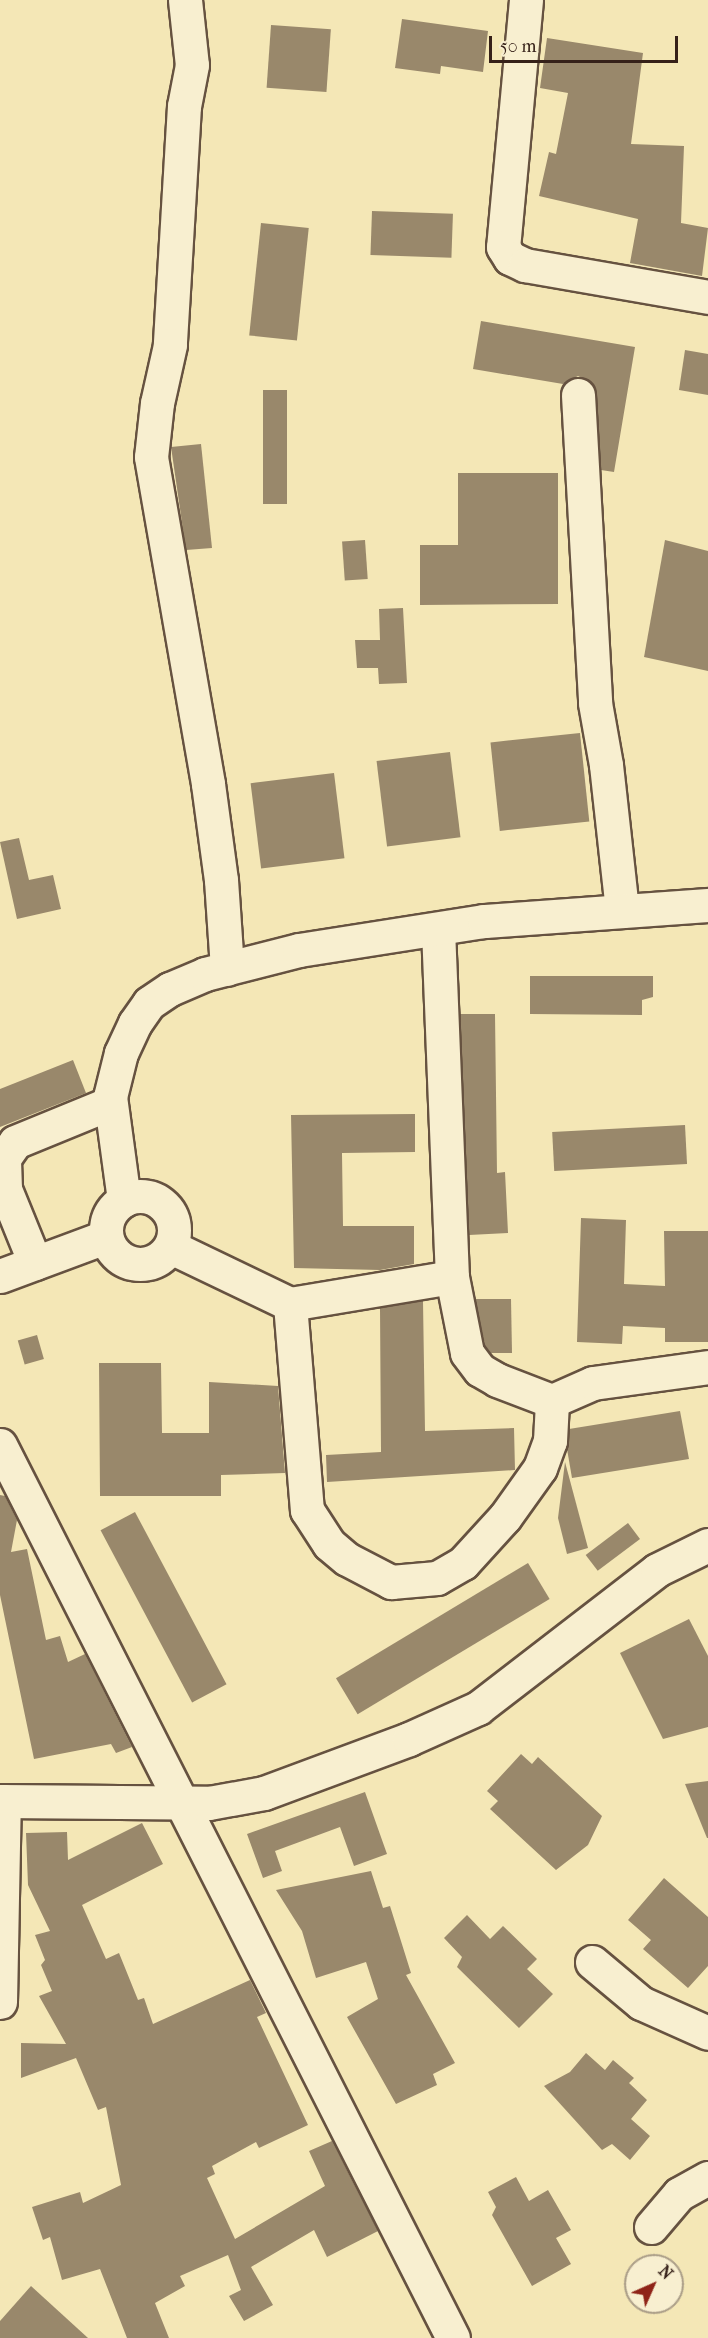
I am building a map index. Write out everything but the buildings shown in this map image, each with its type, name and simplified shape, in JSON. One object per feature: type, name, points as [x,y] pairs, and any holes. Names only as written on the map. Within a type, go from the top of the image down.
[{"type":"street","points":[[185,0],[192,65],[184,105],[170,345],[157,403],[151,457],[208,784],[221,880],[227,969]]},
{"type":"street","points":[[526,0],[503,247],[510,258],[525,265],[708,297]]},
{"type":"street","points":[[578,395],[595,703],[606,765],[622,911]]},
{"type":"street","points":[[124,1200],[110,1102],[121,1053],[135,1023],[149,1003],[171,989],[227,969],[299,950],[484,921],[708,905]]},
{"type":"street","points":[[438,929],[452,1277],[467,1353],[480,1370],[497,1380],[552,1401],[593,1383],[708,1367]]},
{"type":"street","points":[[35,1263],[6,1189],[4,1158],[15,1142],[110,1102]]},
{"type":"street","points":[[140,1195],[164,1205],[174,1225],[171,1247],[152,1264],[141,1265],[119,1256],[105,1237],[111,1213],[124,1200],[140,1195]]},
{"type":"street","points":[[0,1276],[105,1237]]},
{"type":"street","points":[[171,1247],[290,1304],[452,1277]]},
{"type":"street","points":[[290,1304],[306,1510],[329,1544],[347,1559],[391,1582],[437,1578],[463,1563],[506,1517],[540,1468],[550,1441],[552,1401]]},
{"type":"street","points":[[0,1445],[453,2338]]},
{"type":"street","points":[[0,2002],[2,1801],[228,1802],[264,1793],[409,1739],[478,1708],[657,1570],[708,1545]]},
{"type":"street","points":[[592,1962],[640,2003],[708,2033]]},
{"type":"street","points":[[651,2227],[679,2194],[708,2178]]}]
